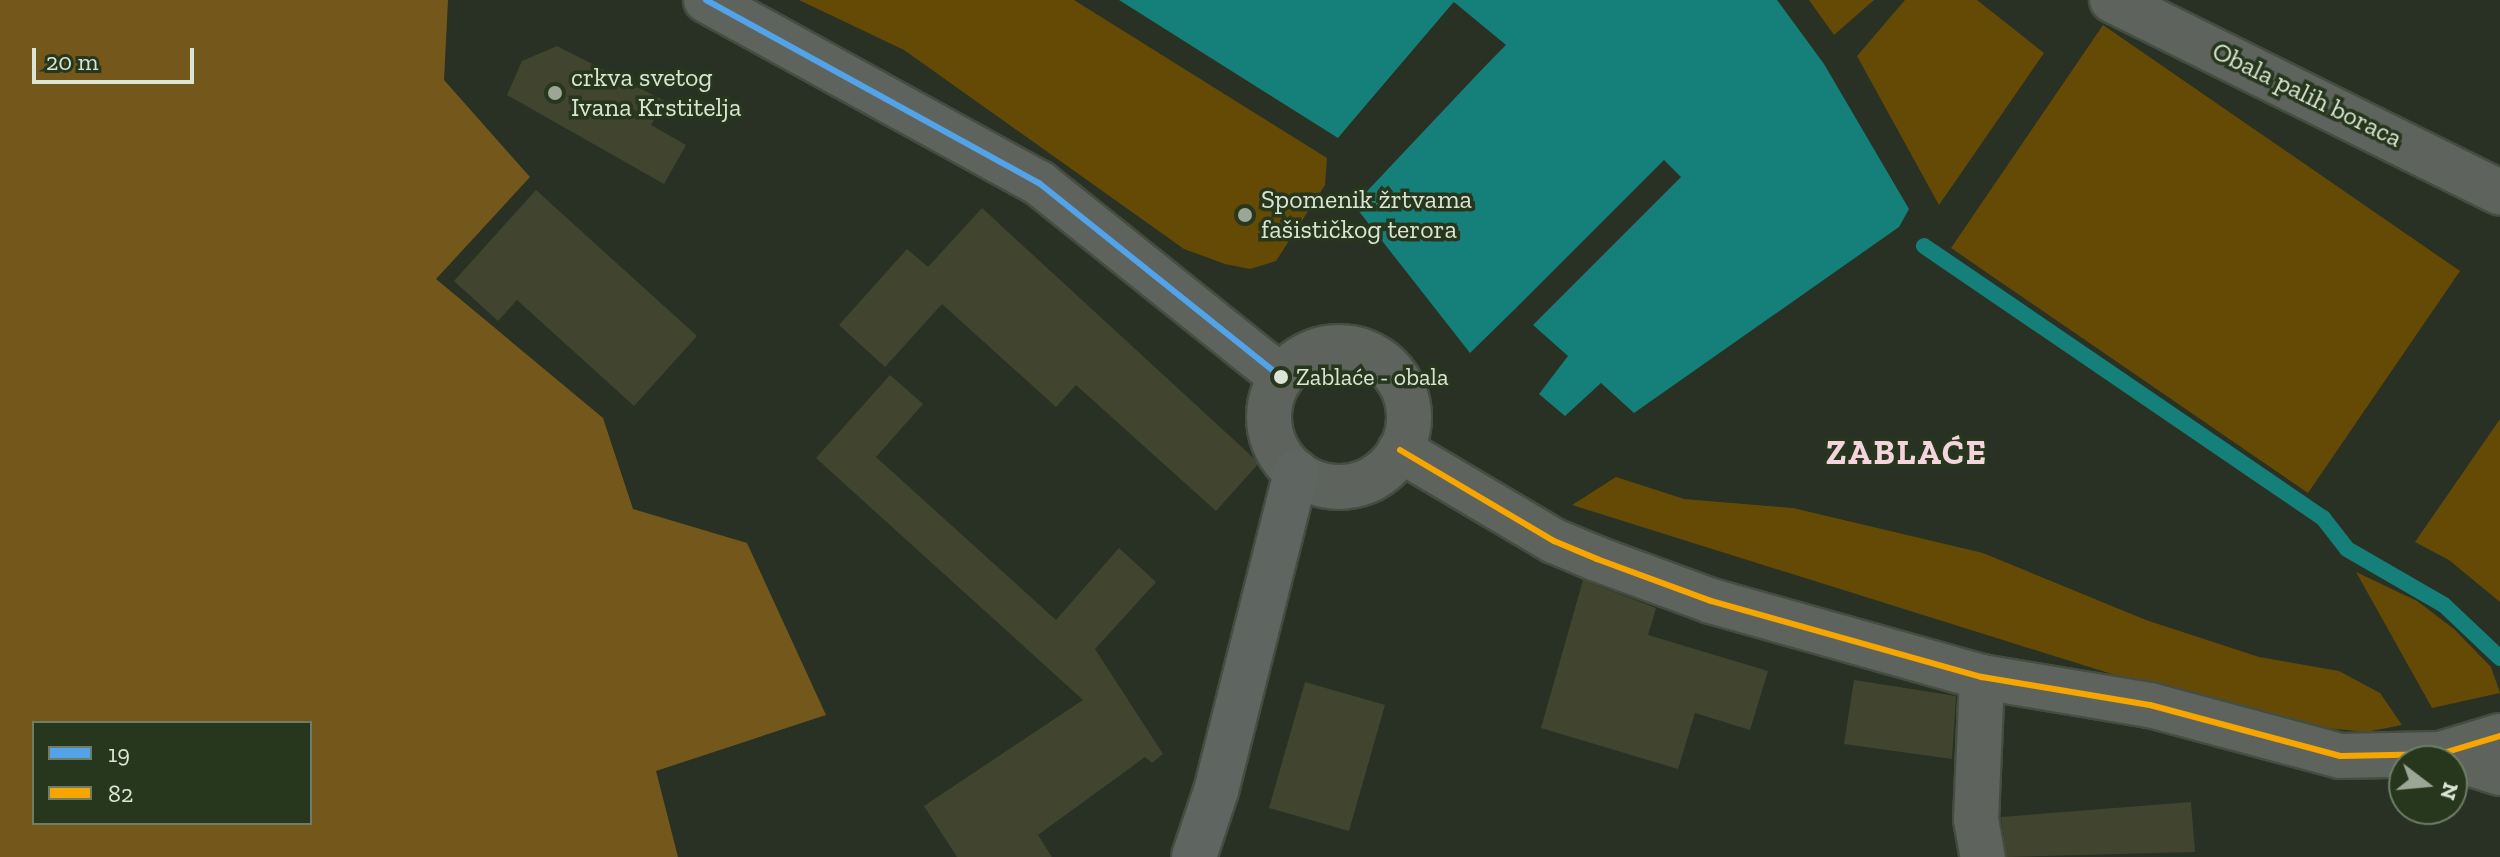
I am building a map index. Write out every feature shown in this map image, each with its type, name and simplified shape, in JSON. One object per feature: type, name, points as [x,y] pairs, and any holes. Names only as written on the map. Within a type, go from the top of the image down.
[{"type":"street","points":[[706,0],[1039,183],[1281,377]]},
{"type":"street","name":"Obala palih boraca","points":[[2112,0],[2500,193]]},
{"type":"street","points":[[1337,346],[1379,359],[1395,375],[1405,395],[1409,417],[1400,450],[1379,475],[1359,484],[1337,488],[1296,472],[1281,457],[1269,417],[1281,377],[1315,350],[1337,346]]},
{"type":"street","points":[[1400,450],[1554,541],[1711,601],[1982,677],[2150,705],[2340,756],[2388,755]]},
{"type":"street","points":[[1194,857],[1216,791],[1296,472]]},
{"type":"street","points":[[1982,677],[1976,819],[1983,857]]},
{"type":"street","points":[[2468,746],[2500,736]]},
{"type":"street","points":[[2468,763],[2500,773]]},
{"type":"shaded area","points":[[0,0],[448,0],[444,80],[530,177],[436,279],[603,418],[633,509],[747,543],[826,715],[656,771],[678,857],[0,857]]},
{"type":"shaded area","points":[[799,0],[1074,0],[1327,158],[1325,185],[1276,261],[1250,269],[1225,264],[1184,249],[904,50]]},
{"type":"shaded area","points":[[1809,0],[1874,0],[1834,35]]},
{"type":"shaded area","points":[[1905,0],[1977,0],[2044,53],[1939,205],[1857,56]]},
{"type":"shaded area","points":[[2103,25],[2460,271],[2308,493],[1951,248]]},
{"type":"shaded area","points":[[2500,419],[2500,602],[2449,560],[2415,542]]},
{"type":"shaded area","points":[[1616,477],[1684,499],[1793,508],[1983,553],[2146,620],[2259,657],[2339,671],[2380,693],[2402,725],[2366,732],[2296,725],[2166,691],[1572,505]]},
{"type":"shaded area","points":[[2356,572],[2417,601],[2454,629],[2491,667],[2500,693],[2432,708]]},
{"type":"water","points":[[1119,0],[1777,0],[1824,64],[1909,209],[1899,227],[1634,413],[1601,383],[1565,416],[1539,394],[1568,356],[1515,309],[1470,353],[1354,205],[1505,45],[1453,3],[1338,138]]},
{"type":"pier","points":[[1454,2],[1506,45],[1385,166],[1500,46],[1454,8],[1338,138]]},
{"type":"pier","points":[[1664,160],[1681,177],[1532,326],[1515,309]]},
{"type":"building","points":[[557,46],[665,101],[651,125],[686,145],[664,184],[507,95],[522,61]]},
{"type":"building","points":[[536,190],[697,336],[634,406],[517,300],[498,321],[454,281]]},
{"type":"building","points":[[982,208],[1259,463],[1216,511],[1076,385],[1056,407],[942,304],[885,367],[839,325],[907,249],[928,267]]},
{"type":"building","points":[[890,375],[923,404],[876,457],[1056,620],[1119,548],[1156,582],[1095,649],[1163,754],[1152,763],[1145,757],[1038,835],[1052,857],[957,857],[924,806],[1083,700],[816,458]]},
{"type":"building","points":[[1583,580],[1656,608],[1648,635],[1768,671],[1750,730],[1695,713],[1678,769],[1541,728]]},
{"type":"building","points":[[1854,680],[1956,696],[1952,759],[1844,744]]},
{"type":"building","points":[[1305,682],[1385,705],[1349,831],[1269,808]]},
{"type":"building","points":[[2191,802],[2195,852],[2007,857],[2001,817]]},
{"type":"waterway","points":[[1924,246],[2323,518],[2347,549],[2444,605],[2500,658]]},
{"type":"transit line","name":"19","points":[[706,0],[1039,183],[1281,377]]},
{"type":"transit line","name":"82","points":[[1400,450],[1554,541],[1597,559],[1711,601],[1982,677],[2150,705],[2340,756],[2440,754],[2500,736]]},
{"type":"place","name":"crkva svetog Ivana Krstitelja","points":[[555,93]]},
{"type":"place","name":"Spomenik žrtvama fašističkog terora","points":[[1245,215]]},
{"type":"place","name":"Zablaće - obala","points":[[1281,377]]},
{"type":"district","name":"ZABLAĆE","points":[[1907,453]]}]
